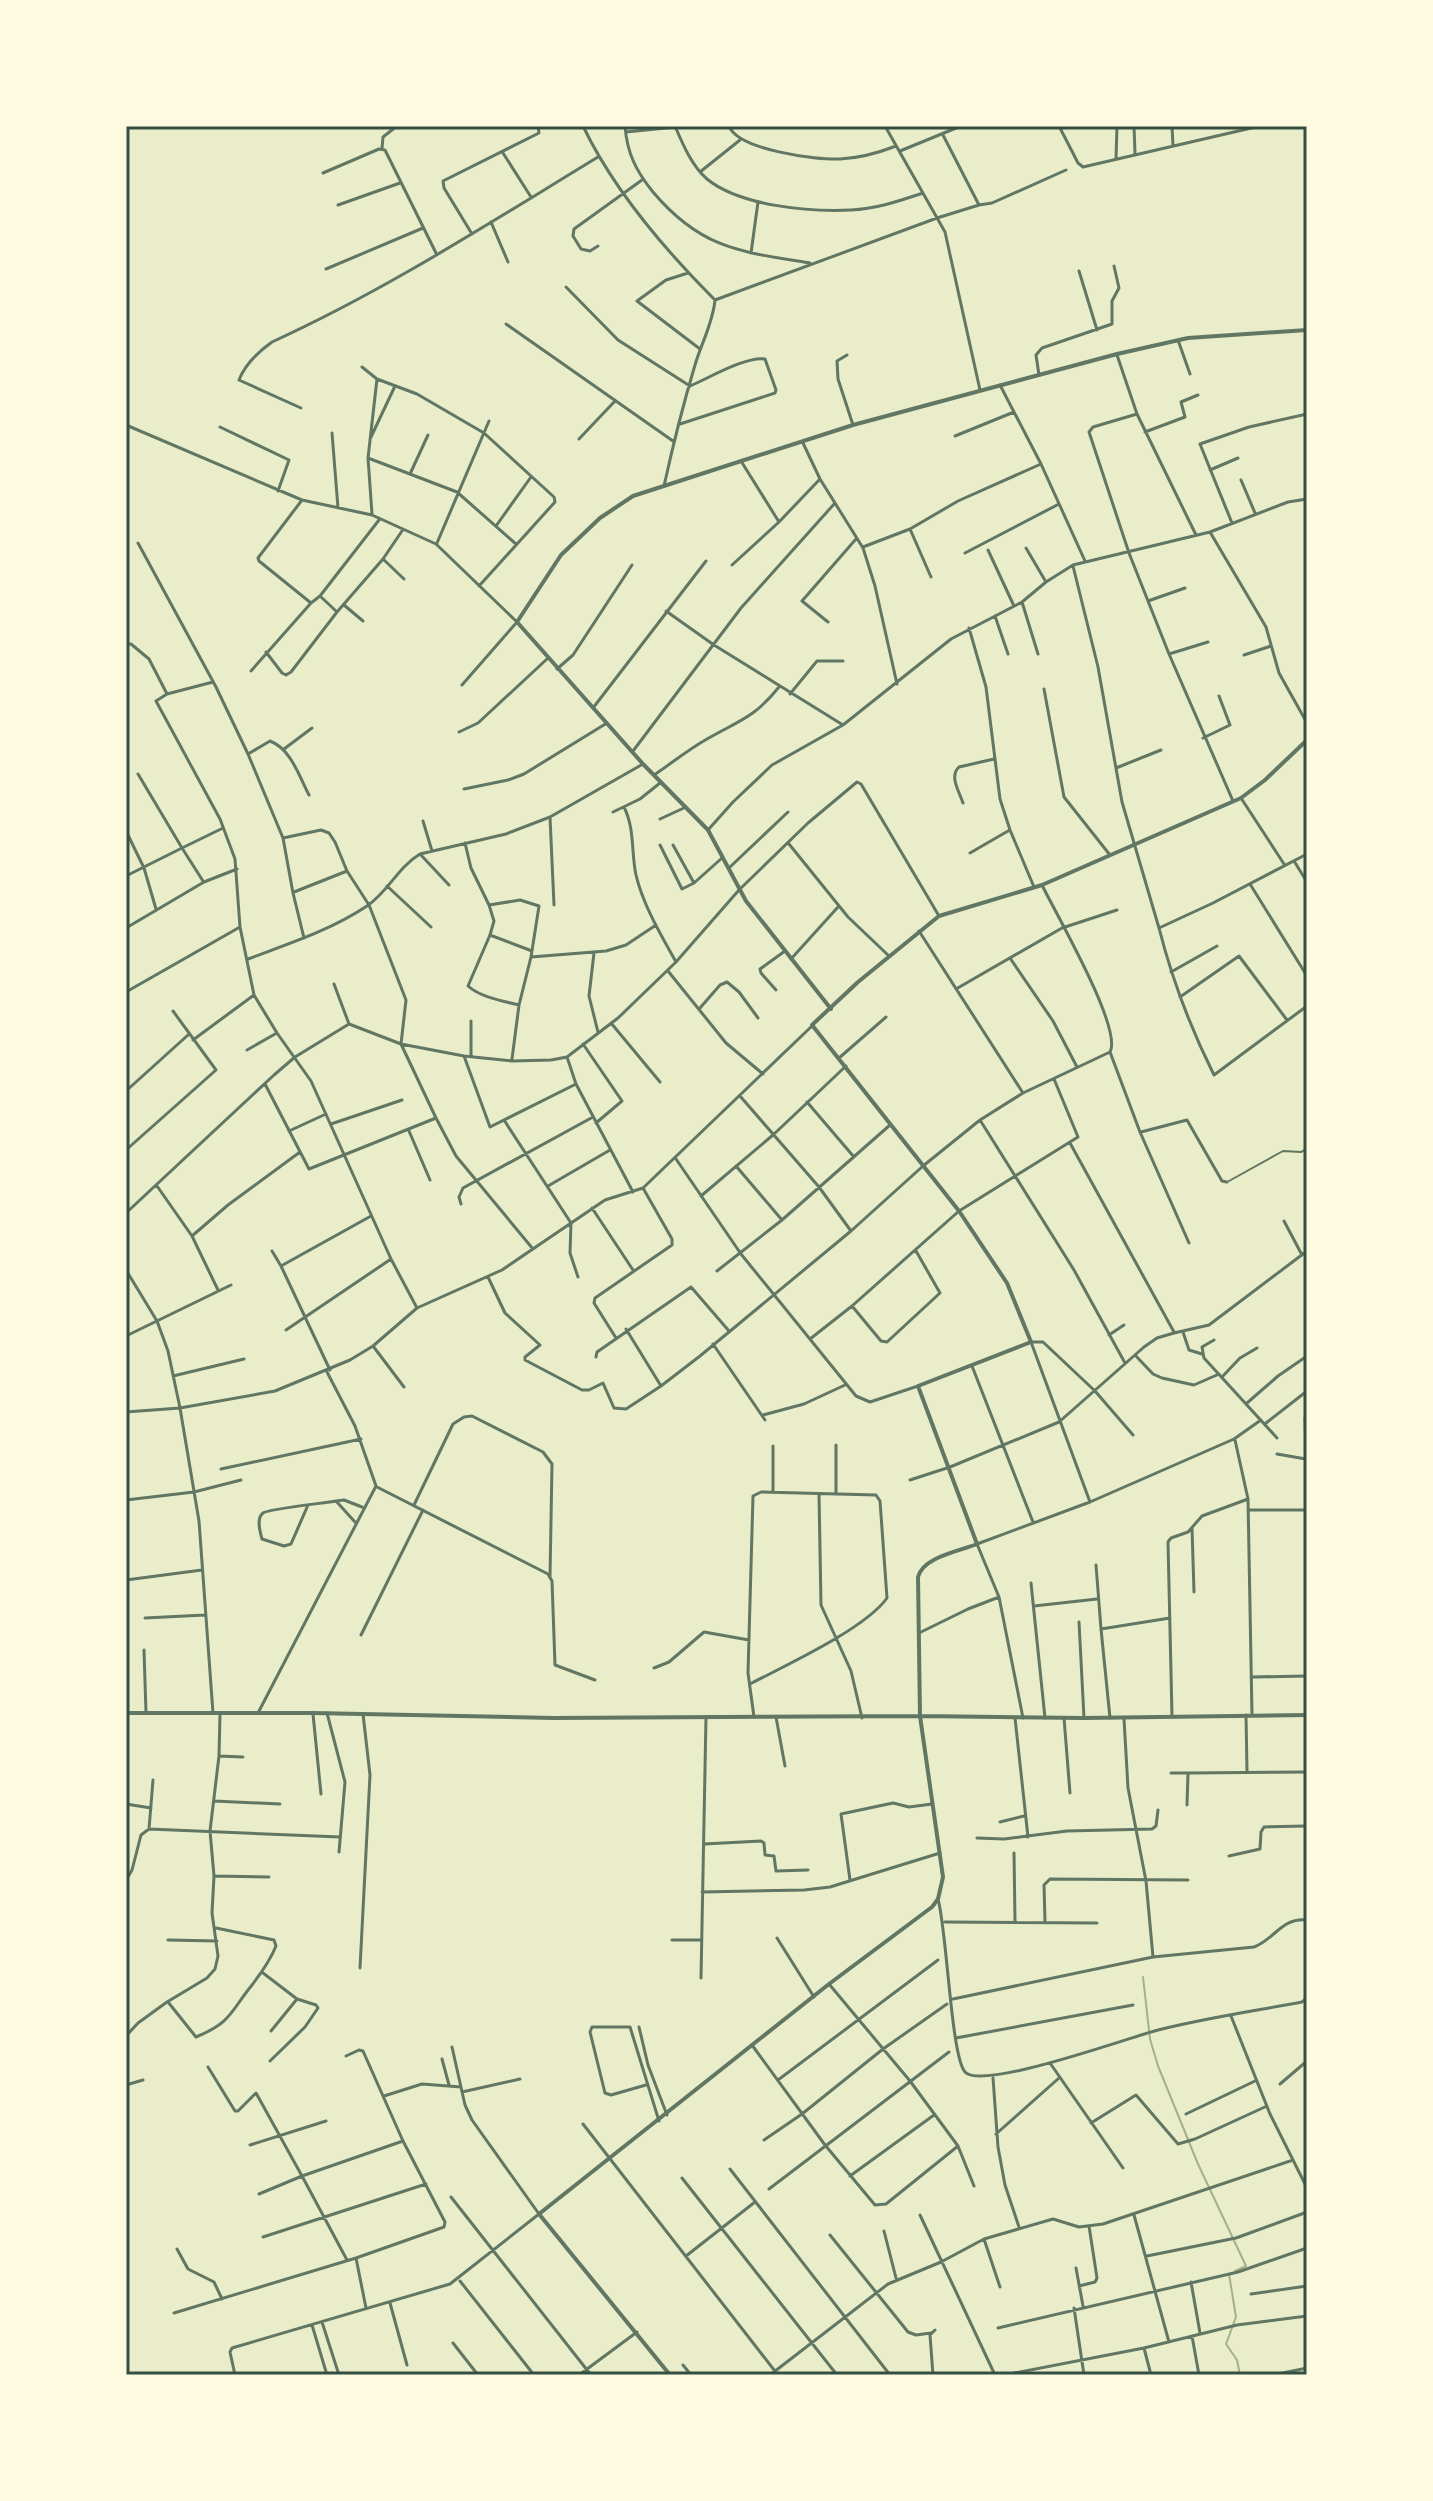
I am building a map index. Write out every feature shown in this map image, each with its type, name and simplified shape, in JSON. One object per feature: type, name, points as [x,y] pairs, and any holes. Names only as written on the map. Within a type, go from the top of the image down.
[{"type":"street","points":[[397,126],[383,137],[382,149],[436,253]]},
{"type":"street","points":[[472,234],[443,183],[539,133],[538,126]]},
{"type":"street","points":[[583,126],[598,157],[623,193],[688,273],[715,300]]},
{"type":"street","points":[[625,126],[629,155],[643,180],[689,229],[711,242],[751,253],[812,263]]},
{"type":"street","points":[[626,132],[676,126],[700,172],[725,190],[758,202],[851,210],[888,205],[923,193]]},
{"type":"street","points":[[729,126],[740,140],[788,154],[838,159],[867,156],[896,146]]},
{"type":"street","points":[[885,126],[945,232],[980,390]]},
{"type":"street","points":[[900,151],[961,126]]},
{"type":"street","points":[[1059,126],[1083,167],[1260,126]]},
{"type":"street","points":[[1116,159],[1117,126]]},
{"type":"street","points":[[1134,126],[1135,155]]},
{"type":"street","points":[[1172,126],[1173,146]]},
{"type":"street","points":[[943,135],[979,205]]},
{"type":"street","points":[[700,172],[740,140]]},
{"type":"street","points":[[323,173],[382,149]]},
{"type":"street","points":[[503,153],[531,198]]},
{"type":"street","points":[[301,408],[238,379],[260,351],[387,286],[436,253],[598,157]]},
{"type":"street","points":[[715,300],[937,218],[992,203],[1066,170]]},
{"type":"street","points":[[598,246],[590,251],[581,249],[573,236],[574,229],[643,180]]},
{"type":"street","points":[[338,205],[400,183]]},
{"type":"street","points":[[751,253],[758,202]]},
{"type":"street","points":[[491,222],[508,262]]},
{"type":"street","points":[[326,269],[423,228]]},
{"type":"street","points":[[1039,375],[1038,351],[1113,324],[1112,301],[1119,288],[1114,266]]},
{"type":"street","points":[[1079,271],[1097,330]]},
{"type":"street","points":[[688,273],[666,280],[637,301],[700,349]]},
{"type":"street","points":[[566,287],[618,340],[690,386]]},
{"type":"street","points":[[664,486],[715,300]]},
{"type":"street","points":[[506,324],[674,441]]},
{"type":"street","points":[[462,685],[517,622],[561,555],[583,531],[633,496],[853,425],[1117,354],[1177,340],[1307,330]]},
{"type":"street","points":[[1177,340],[1190,374]]},
{"type":"street","points":[[1117,354],[1137,414],[1196,535]]},
{"type":"street","points":[[847,355],[837,361],[836,371],[853,425]]},
{"type":"street","points":[[680,424],[775,393],[776,390],[765,359],[760,358],[690,386]]},
{"type":"street","points":[[362,367],[377,379],[417,394],[484,433],[554,497],[555,502],[479,586]]},
{"type":"street","points":[[372,515],[368,458],[377,379]]},
{"type":"street","points":[[1000,385],[1041,464],[1085,561]]},
{"type":"street","points":[[370,441],[395,386]]},
{"type":"street","points":[[1145,432],[1185,417],[1181,402],[1198,395]]},
{"type":"street","points":[[579,439],[615,401]]},
{"type":"street","points":[[955,436],[1014,412]]},
{"type":"street","points":[[1137,414],[1093,427],[1089,432],[1129,553],[1203,738],[1233,801]]},
{"type":"street","points":[[1232,523],[1201,443],[1258,424],[1307,414]]},
{"type":"street","points":[[436,544],[489,421]]},
{"type":"street","points":[[126,425],[278,491],[302,500],[372,515],[436,544],[517,622],[643,764],[708,830],[739,890],[831,1009]]},
{"type":"street","points":[[220,427],[289,460],[278,491]]},
{"type":"street","points":[[332,433],[338,508]]},
{"type":"street","points":[[410,474],[428,435]]},
{"type":"street","points":[[802,441],[820,479],[863,548],[875,586],[897,684]]},
{"type":"street","points":[[368,458],[457,492],[516,544]]},
{"type":"street","points":[[1210,470],[1238,458]]},
{"type":"street","points":[[741,461],[779,522]]},
{"type":"street","points":[[863,548],[910,529],[958,501],[1041,464]]},
{"type":"street","points":[[496,526],[531,477]]},
{"type":"street","points":[[732,565],[820,479]]},
{"type":"street","points":[[1241,480],[1255,514]]},
{"type":"street","points":[[708,830],[772,765],[843,725],[951,639],[1022,602],[1073,565],[1210,532],[1288,502],[1307,499]]},
{"type":"street","points":[[302,500],[258,555],[258,560],[311,603]]},
{"type":"street","points":[[632,752],[741,608],[835,503]]},
{"type":"street","points":[[965,553],[1059,504]]},
{"type":"street","points":[[251,671],[320,596],[379,520]]},
{"type":"street","points":[[910,529],[931,577]]},
{"type":"street","points":[[266,652],[286,675],[383,559],[403,530]]},
{"type":"street","points":[[1210,532],[1266,627],[1279,673],[1307,723]]},
{"type":"street","points":[[828,622],[802,601],[857,538]]},
{"type":"street","points":[[138,543],[248,754],[283,838],[304,938]]},
{"type":"street","points":[[1026,548],[1046,582]]},
{"type":"street","points":[[988,550],[1014,606]]},
{"type":"street","points":[[383,559],[404,579]]},
{"type":"street","points":[[593,708],[706,561]]},
{"type":"street","points":[[557,669],[573,655],[632,565]]},
{"type":"street","points":[[1073,565],[1135,845],[1171,972],[1214,1075],[1307,1006]]},
{"type":"street","points":[[1148,601],[1185,588]]},
{"type":"street","points":[[320,596],[337,612]]},
{"type":"street","points":[[1022,602],[1038,654]]},
{"type":"street","points":[[343,604],[363,621]]},
{"type":"street","points":[[666,611],[779,687],[843,725]]},
{"type":"street","points":[[995,616],[1008,654]]},
{"type":"street","points":[[969,628],[986,687],[1000,799],[1035,888]]},
{"type":"street","points":[[1169,654],[1208,642]]},
{"type":"street","points":[[126,644],[131,644],[149,659],[167,694]]},
{"type":"street","points":[[1244,655],[1272,646]]},
{"type":"street","points":[[459,732],[478,723],[547,659]]},
{"type":"street","points":[[790,694],[817,661],[843,661]]},
{"type":"street","points":[[213,682],[167,694],[156,701],[223,828],[237,869],[240,927],[254,995],[311,1081],[391,1259],[417,1308]]},
{"type":"street","points":[[654,775],[705,740],[745,721],[762,708],[779,687]]},
{"type":"street","points":[[1044,689],[1064,797],[1110,855]]},
{"type":"street","points":[[1203,738],[1230,725],[1219,696]]},
{"type":"street","points":[[464,789],[498,783],[524,774],[607,723]]},
{"type":"street","points":[[284,749],[312,728]]},
{"type":"street","points":[[126,1412],[180,1408],[275,1391],[328,1370],[373,1346],[417,1308],[488,1277],[605,1200],[643,1188],[812,1025],[939,916],[1035,888],[1241,798],[1307,740]]},
{"type":"street","points":[[248,754],[270,741],[284,749],[309,795]]},
{"type":"street","points":[[1116,768],[1161,750]]},
{"type":"street","points":[[963,803],[954,771],[994,759]]},
{"type":"street","points":[[247,960],[304,938],[369,905],[408,861],[420,854],[506,834],[550,817],[643,764]]},
{"type":"street","points":[[138,774],[204,882]]},
{"type":"street","points":[[613,812],[649,793],[661,782]]},
{"type":"street","points":[[334,984],[349,1024],[401,1044],[512,1061],[567,1057],[611,1023],[676,962],[739,890],[808,823],[858,783],[939,916]]},
{"type":"street","points":[[1241,798],[1284,864]]},
{"type":"street","points":[[624,807],[631,829],[636,876],[656,925],[676,962]]},
{"type":"street","points":[[660,819],[686,807]]},
{"type":"street","points":[[728,869],[788,812]]},
{"type":"street","points":[[550,817],[554,905]]},
{"type":"street","points":[[423,821],[432,851]]},
{"type":"street","points":[[126,876],[223,828]]},
{"type":"street","points":[[283,838],[321,830],[329,833],[347,871],[369,905],[406,1000],[401,1044],[436,1118],[456,1156],[533,1249]]},
{"type":"street","points":[[970,853],[1010,830]]},
{"type":"street","points":[[126,831],[144,868],[157,910]]},
{"type":"street","points":[[465,843],[471,868],[494,921],[469,988],[519,1005]]},
{"type":"street","points":[[789,844],[838,907],[889,956]]},
{"type":"street","points":[[660,845],[681,889],[694,883],[722,857]]},
{"type":"street","points":[[673,845],[694,883]]},
{"type":"street","points":[[420,854],[449,885]]},
{"type":"street","points":[[1159,928],[1307,854]]},
{"type":"street","points":[[1294,861],[1307,882]]},
{"type":"street","points":[[126,928],[204,882],[237,869]]},
{"type":"street","points":[[293,893],[347,871]]},
{"type":"street","points":[[1250,884],[1307,976]]},
{"type":"street","points":[[1042,885],[1106,1015],[1113,1039],[1110,1052],[1140,1132],[1189,1243]]},
{"type":"street","points":[[387,886],[431,927]]},
{"type":"street","points":[[489,905],[520,900],[539,907],[519,1005],[512,1061]]},
{"type":"street","points":[[791,959],[838,907]]},
{"type":"street","points":[[956,989],[1062,928],[1117,910]]},
{"type":"street","points":[[531,957],[594,953],[626,945],[656,925]]},
{"type":"street","points":[[126,992],[240,927]]},
{"type":"street","points":[[919,931],[1023,1093]]},
{"type":"street","points":[[490,935],[532,951]]},
{"type":"street","points":[[1171,972],[1217,946]]},
{"type":"street","points":[[776,990],[760,969],[785,951]]},
{"type":"street","points":[[594,953],[589,996],[598,1032]]},
{"type":"street","points":[[1180,997],[1239,956],[1287,1020]]},
{"type":"street","points":[[1010,958],[1053,1021],[1077,1067]]},
{"type":"street","points":[[667,970],[726,1043],[763,1074]]},
{"type":"street","points":[[700,1008],[720,985],[727,982],[739,992],[758,1018]]},
{"type":"street","points":[[193,1040],[254,995]]},
{"type":"street","points":[[126,1150],[216,1070],[173,1011]]},
{"type":"street","points":[[839,1058],[886,1017]]},
{"type":"street","points":[[471,1021],[471,1056]]},
{"type":"street","points":[[611,1023],[660,1082]]},
{"type":"street","points":[[126,1213],[295,1057],[349,1024]]},
{"type":"street","points":[[812,1025],[959,1211],[1007,1283],[1090,1502]]},
{"type":"street","points":[[247,1050],[277,1033]]},
{"type":"street","points":[[126,1091],[189,1034]]},
{"type":"street","points":[[583,1044],[622,1101],[596,1123]]},
{"type":"street","points":[[488,1277],[505,1313],[540,1345],[525,1360],[582,1390],[603,1383],[614,1408],[626,1409],[661,1386],[729,1331],[980,1120],[1023,1093],[1110,1052]]},
{"type":"street","points":[[464,1056],[490,1127],[576,1084]]},
{"type":"street","points":[[567,1057],[576,1084],[633,1192]]},
{"type":"street","points":[[701,1196],[773,1135],[846,1066]]},
{"type":"street","points":[[810,1339],[959,1211],[1078,1137],[1079,1133],[1054,1079]]},
{"type":"street","points":[[265,1083],[309,1169],[436,1118]]},
{"type":"street","points":[[740,1096],[819,1187],[851,1231]]},
{"type":"street","points":[[331,1124],[402,1100]]},
{"type":"street","points":[[807,1102],[854,1157]]},
{"type":"street","points":[[289,1131],[326,1114]]},
{"type":"street","points":[[461,1204],[458,1199],[462,1189],[475,1180],[593,1117]]},
{"type":"street","points":[[504,1120],[571,1223],[570,1253],[578,1277]]},
{"type":"street","points":[[980,1120],[1074,1270],[1125,1363]]},
{"type":"street","points":[[1140,1132],[1187,1120],[1224,1182]]},
{"type":"street","points":[[717,1271],[782,1220],[890,1125]]},
{"type":"street","points":[[409,1131],[430,1180]]},
{"type":"street","points":[[1070,1143],[1174,1333]]},
{"type":"street","points":[[548,1186],[610,1150]]},
{"type":"street","points":[[192,1236],[250,1187],[300,1152]]},
{"type":"street","points":[[675,1157],[741,1254],[860,1399],[870,1402],[1031,1342],[1043,1342],[1095,1391],[1133,1435]]},
{"type":"street","points":[[736,1166],[782,1220]]},
{"type":"street","points":[[157,1186],[192,1236],[218,1290]]},
{"type":"street","points":[[616,1338],[594,1300],[670,1247],[672,1242],[643,1188]]},
{"type":"street","points":[[592,1208],[633,1270]]},
{"type":"street","points":[[281,1266],[371,1216]]},
{"type":"street","points":[[1284,1221],[1302,1255]]},
{"type":"street","points":[[272,1251],[361,1439],[376,1486],[544,1571],[550,1577]]},
{"type":"street","points":[[852,1306],[881,1341],[887,1342],[940,1293],[916,1251]]},
{"type":"street","points":[[910,1480],[1059,1422],[1157,1338],[1196,1330],[1219,1320],[1307,1251]]},
{"type":"street","points":[[286,1330],[391,1259]]},
{"type":"street","points":[[126,1270],[157,1321],[168,1351],[180,1408],[203,1570],[213,1713]]},
{"type":"street","points":[[126,1336],[231,1285]]},
{"type":"street","points":[[596,1357],[597,1352],[626,1329],[691,1287],[729,1331]]},
{"type":"street","points":[[1109,1335],[1124,1325]]},
{"type":"street","points":[[626,1329],[661,1386]]},
{"type":"street","points":[[1183,1331],[1189,1350],[1202,1354],[1277,1438]]},
{"type":"street","points":[[1202,1354],[1202,1347],[1214,1340]]},
{"type":"street","points":[[713,1344],[764,1418],[846,1385]]},
{"type":"street","points":[[373,1346],[404,1387]]},
{"type":"street","points":[[1135,1355],[1153,1374],[1194,1385],[1220,1376],[1257,1348]]},
{"type":"street","points":[[1245,1404],[1307,1356]]},
{"type":"street","points":[[173,1376],[244,1359]]},
{"type":"street","points":[[972,1366],[1034,1524]]},
{"type":"street","points":[[918,1386],[999,1597],[1023,1718]]},
{"type":"street","points":[[235,2375],[230,2352],[232,2348],[459,2279],[829,1984],[932,1907],[938,1899],[943,1877],[920,1716],[917,1634],[919,1570],[930,1562],[1090,1502],[1234,1439],[1307,1391]]},
{"type":"street","points":[[414,1505],[453,1424],[464,1417],[472,1416],[543,1452],[552,1464],[550,1577],[555,1665],[595,1680]]},
{"type":"street","points":[[1305,1418],[1307,1482]]},
{"type":"street","points":[[221,1469],[361,1439]]},
{"type":"street","points":[[1234,1439],[1248,1499],[1251,1677],[1247,1772]]},
{"type":"street","points":[[836,1445],[836,1493]]},
{"type":"street","points":[[773,1446],[773,1492]]},
{"type":"street","points":[[1277,1454],[1306,1459]]},
{"type":"street","points":[[126,1500],[194,1492],[241,1480]]},
{"type":"street","points":[[258,1713],[376,1486]]},
{"type":"street","points":[[750,1684],[836,1638],[879,1608],[887,1598],[879,1498],[872,1494],[773,1492],[757,1493],[751,1500],[749,1640],[750,1684],[754,1717]]},
{"type":"street","points":[[819,1492],[819,1594],[825,1617],[851,1671],[862,1718]]},
{"type":"street","points":[[1172,1716],[1168,1542],[1185,1534],[1202,1516],[1248,1499]]},
{"type":"street","points":[[308,1505],[291,1544],[284,1546],[262,1539],[259,1530],[263,1513],[308,1505],[344,1500],[364,1508]]},
{"type":"street","points":[[336,1501],[355,1522]]},
{"type":"street","points":[[361,1635],[423,1510]]},
{"type":"street","points":[[1248,1510],[1307,1510]]},
{"type":"street","points":[[1192,1528],[1194,1592]]},
{"type":"street","points":[[1096,1565],[1110,1718]]},
{"type":"street","points":[[126,1580],[203,1570]]},
{"type":"street","points":[[1031,1583],[1045,1718]]},
{"type":"street","points":[[917,1634],[999,1597]]},
{"type":"street","points":[[1033,1606],[1097,1599]]},
{"type":"street","points":[[145,1618],[207,1615]]},
{"type":"street","points":[[1101,1629],[1170,1618]]},
{"type":"street","points":[[1079,1622],[1084,1718]]},
{"type":"street","points":[[654,1668],[669,1662],[704,1632],[749,1640]]},
{"type":"street","points":[[144,1650],[146,1713]]},
{"type":"street","points":[[1251,1677],[1307,1676]]},
{"type":"street","points":[[126,1713],[862,1718],[1307,1715]]},
{"type":"street","points":[[126,2036],[138,2023],[207,1978],[215,1969],[217,1941],[212,1913],[214,1876],[210,1831],[219,1756],[220,1713]]},
{"type":"street","points":[[313,1713],[321,1794]]},
{"type":"street","points":[[327,1713],[345,1782],[339,1852]]},
{"type":"street","points":[[360,1968],[370,1775],[363,1714]]},
{"type":"street","points":[[701,1978],[706,1717]]},
{"type":"street","points":[[776,1717],[785,1766]]},
{"type":"street","points":[[1124,1717],[1128,1788],[1146,1881],[1153,1957]]},
{"type":"street","points":[[1015,1718],[1028,1837]]},
{"type":"street","points":[[1064,1718],[1070,1793]]},
{"type":"street","points":[[219,1756],[243,1757]]},
{"type":"street","points":[[1171,1773],[1307,1772]]},
{"type":"street","points":[[1187,1805],[1188,1773]]},
{"type":"street","points":[[149,1829],[153,1780]]},
{"type":"street","points":[[214,1801],[280,1804]]},
{"type":"street","points":[[850,1880],[841,1814],[896,1803],[909,1807],[933,1803]]},
{"type":"street","points":[[126,1804],[151,1808]]},
{"type":"street","points":[[977,1838],[1004,1839],[1093,1830],[1135,1831],[1154,1828],[1158,1810]]},
{"type":"street","points":[[1000,1822],[1025,1816]]},
{"type":"street","points":[[1229,1856],[1254,1853],[1260,1849],[1264,1827],[1307,1826]]},
{"type":"street","points":[[126,1880],[132,1870],[141,1835],[149,1829],[340,1837]]},
{"type":"street","points":[[704,1844],[761,1841],[765,1855],[774,1856],[776,1871],[808,1870]]},
{"type":"street","points":[[702,1892],[804,1890],[850,1880],[940,1853]]},
{"type":"street","points":[[1014,1853],[1015,1922]]},
{"type":"street","points":[[214,1876],[269,1877]]},
{"type":"street","points":[[1045,1922],[1044,1885],[1047,1880],[1188,1880]]},
{"type":"street","points":[[938,1899],[944,1922],[956,2049],[964,2071],[974,2078],[1050,2063],[1156,2030],[1302,2002],[1307,1998]]},
{"type":"street","points":[[952,2000],[1153,1957],[1254,1947],[1287,1922],[1307,1920]]},
{"type":"street","points":[[944,1922],[1097,1923]]},
{"type":"street","points":[[167,2002],[196,2037],[215,2029],[231,2017],[263,1973],[276,1946],[274,1940],[216,1928]]},
{"type":"street","points":[[777,1938],[814,1997]]},
{"type":"street","points":[[168,1940],[217,1941]]},
{"type":"street","points":[[672,1940],[702,1940]]},
{"type":"street","points":[[778,2080],[938,1960]]},
{"type":"street","points":[[263,1973],[297,1999],[316,2005],[317,2012],[270,2061]]},
{"type":"street","points":[[829,1984],[910,2081],[958,2146],[974,2186]]},
{"type":"street","points":[[271,2031],[297,1999]]},
{"type":"street","points":[[1302,2002],[1307,2008]]},
{"type":"street","points":[[764,2140],[947,2004]]},
{"type":"street","points":[[956,2039],[1133,2005]]},
{"type":"street","points":[[1231,2015],[1267,2106],[1307,2188]]},
{"type":"street","points":[[646,2085],[611,2095],[605,2093],[590,2032],[592,2027],[630,2027],[659,2121]]},
{"type":"street","points":[[639,2027],[648,2065],[667,2115]]},
{"type":"street","points":[[752,2045],[825,2145],[875,2205],[882,2205],[958,2146]]},
{"type":"street","points":[[452,2047],[465,2105],[481,2135],[539,2214],[670,2375]]},
{"type":"street","points":[[174,2313],[356,2258],[444,2227],[445,2222],[403,2141],[363,2051],[346,2056]]},
{"type":"street","points":[[769,2189],[949,2052]]},
{"type":"street","points":[[442,2059],[449,2085]]},
{"type":"street","points":[[1280,2084],[1307,2061]]},
{"type":"street","points":[[1050,2063],[1123,2168]]},
{"type":"street","points":[[208,2067],[235,2111],[256,2093],[347,2260]]},
{"type":"street","points":[[993,2076],[996,2134],[1005,2185],[1019,2227]]},
{"type":"street","points":[[996,2134],[1060,2077]]},
{"type":"street","points":[[462,2092],[520,2079]]},
{"type":"street","points":[[126,2085],[143,2080]]},
{"type":"street","points":[[1186,2114],[1257,2080]]},
{"type":"street","points":[[384,2096],[422,2084],[461,2087]]},
{"type":"street","points":[[1091,2123],[1136,2095],[1178,2144],[1267,2106]]},
{"type":"street","points":[[850,2176],[934,2115]]},
{"type":"street","points":[[250,2145],[326,2121]]},
{"type":"street","points":[[583,2124],[777,2373]]},
{"type":"street","points":[[259,2194],[403,2141]]},
{"type":"street","points":[[770,2375],[777,2373],[877,2291],[984,2239],[1053,2219],[1079,2227],[1134,2215],[1293,2160]]},
{"type":"street","points":[[730,2169],[890,2375]]},
{"type":"street","points":[[682,2178],[837,2375]]},
{"type":"street","points":[[263,2237],[426,2184]]},
{"type":"street","points":[[451,2197],[591,2375]]},
{"type":"street","points":[[686,2256],[756,2201]]},
{"type":"street","points":[[1147,2256],[1236,2238],[1307,2212]]},
{"type":"street","points":[[920,2215],[995,2375]]},
{"type":"street","points":[[1134,2215],[1169,2342]]},
{"type":"street","points":[[1079,2286],[1095,2282],[1097,2278],[1089,2226]]},
{"type":"street","points":[[884,2231],[897,2280]]},
{"type":"street","points":[[830,2235],[908,2332],[916,2335],[933,2331],[933,2375]]},
{"type":"street","points":[[984,2239],[1000,2287]]},
{"type":"street","points":[[998,2328],[1238,2272],[1307,2248]]},
{"type":"street","points":[[177,2249],[188,2269],[214,2282],[222,2299]]},
{"type":"street","points":[[356,2258],[366,2308]]},
{"type":"street","points":[[1076,2268],[1083,2306]]},
{"type":"street","points":[[459,2279],[534,2375]]},
{"type":"street","points":[[1191,2282],[1200,2334]]},
{"type":"street","points":[[1251,2294],[1307,2286]]},
{"type":"street","points":[[390,2302],[407,2365]]},
{"type":"street","points":[[1074,2308],[1084,2375]]},
{"type":"street","points":[[1004,2375],[1144,2348],[1237,2325],[1307,2316]]},
{"type":"street","points":[[322,2322],[339,2375]]},
{"type":"street","points":[[312,2325],[327,2375]]},
{"type":"street","points":[[579,2375],[637,2332]]},
{"type":"street","points":[[1192,2336],[1199,2375]]},
{"type":"street","points":[[453,2343],[478,2375]]},
{"type":"street","points":[[1144,2348],[1151,2375]]},
{"type":"street","points":[[324,2367],[335,2364]]},
{"type":"street","points":[[683,2365],[691,2375]]},
{"type":"street","points":[[1273,2375],[1307,2368]]},
{"type":"lane","points":[[1224,1182],[1283,1151],[1307,1149]]},
{"type":"waterway","points":[[1143,1977],[1150,2039],[1158,2066],[1198,2164],[1246,2266],[1235,2271]]},
{"type":"waterway","points":[[1229,2274],[1236,2317],[1226,2344],[1237,2360],[1240,2375]]}]
